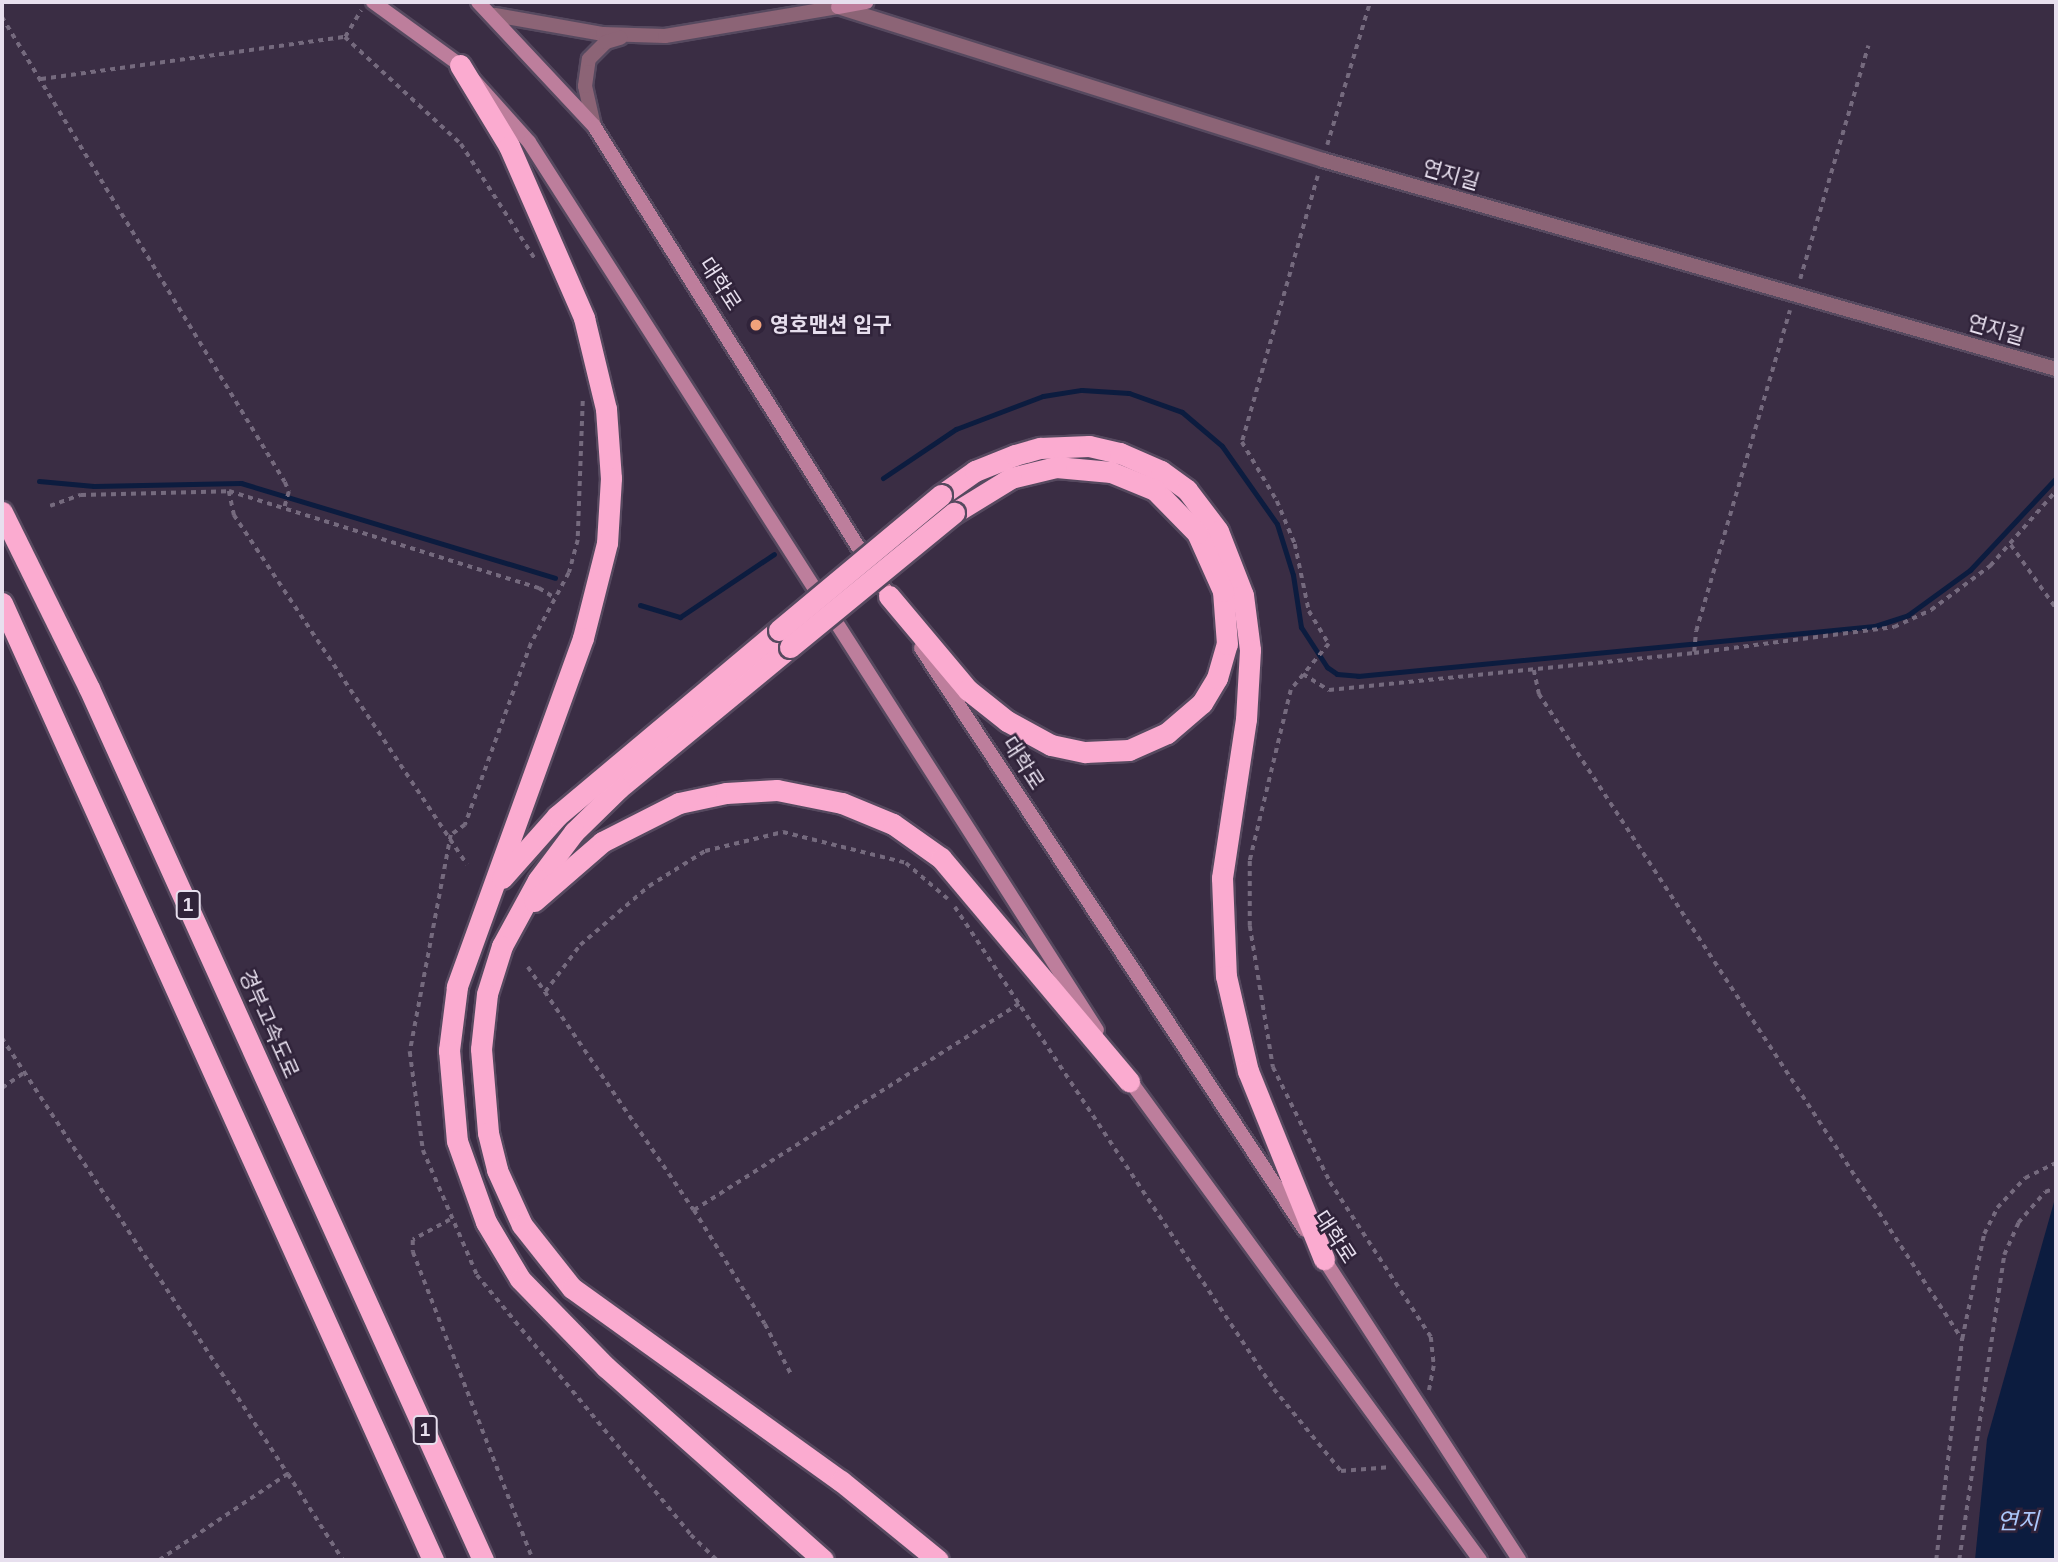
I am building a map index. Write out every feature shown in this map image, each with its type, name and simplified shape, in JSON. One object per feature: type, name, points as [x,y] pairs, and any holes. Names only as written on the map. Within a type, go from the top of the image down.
[{"type":"highway","points":[[460,65],[509,146],[584,318],[606,409],[611,478],[607,543],[591,612],[457,987],[450,1086],[460,1154],[494,1240],[520,1279],[554,1316],[823,1560]]},
{"type":"highway","points":[[938,1560],[841,1481],[594,1307],[532,1242],[497,1170],[482,1087],[484,1012],[507,935],[548,864],[586,820],[941,495],[975,471],[1015,455],[1057,446],[1089,446],[1120,453],[1161,471],[1188,490],[1218,531],[1243,595],[1250,650],[1246,719],[1222,878],[1226,976],[1248,1071],[1324,1259]]},
{"type":"highway","points":[[481,916],[505,873],[541,831],[784,638],[954,513],[1011,478],[1056,467],[1111,472],[1155,490],[1197,533],[1223,591],[1227,644],[1220,670],[1202,704],[1167,733],[1129,750],[1085,752],[1051,744],[1007,721],[968,690],[889,596]]},
{"type":"highway","name":"경부고속도로","points":[[2,512],[95,700],[482,1560]]},
{"type":"highway","name":"1","points":[[2,603],[433,1560]]},
{"type":"highway","points":[[507,935],[537,898],[581,858],[625,828],[666,808],[726,793],[777,790],[815,796],[877,816],[941,858],[1129,1081]]},
{"type":"main road","points":[[373,2],[460,65],[529,142],[1129,1081],[1480,1560]]},
{"type":"main road","name":"대학로","points":[[478,2],[495,15],[594,126],[889,596],[1519,1560]]},
{"type":"main road","points":[[838,8],[867,2]]},
{"type":"street","points":[[495,15],[631,35],[665,36],[838,8]]},
{"type":"street","name":"연지길","points":[[838,8],[1323,160],[2056,369]]},
{"type":"street","points":[[594,126],[585,86],[589,59],[606,42],[631,35]]},
{"type":"path","points":[[41,79],[345,37],[366,2]]},
{"type":"path","points":[[1370,2],[1242,442],[1290,533],[1309,611],[1329,645],[1326,653],[1302,674],[1291,690],[1250,861],[1250,926],[1273,1067],[1324,1170],[1431,1337],[1434,1366],[1425,1414]]},
{"type":"path","points":[[2,17],[285,482],[289,492],[284,509]]},
{"type":"path","points":[[1694,651],[1695,638],[1868,46]]},
{"type":"path","points":[[229,491],[234,514],[467,865]]},
{"type":"path","points":[[50,506],[81,495],[229,491],[539,588],[555,598]]},
{"type":"path","points":[[1302,674],[1329,690],[1894,627],[1931,610],[1963,587],[2010,544],[2056,491]]},
{"type":"path","points":[[2010,544],[2020,552],[2056,608]]},
{"type":"path","points":[[1534,669],[1539,694],[1962,1339]]},
{"type":"path","points":[[545,992],[580,945],[649,886],[705,851],[783,832],[906,863],[951,902],[1274,1389],[1341,1471],[1410,1465]]},
{"type":"path","points":[[528,967],[694,1210],[765,1324],[791,1374]]},
{"type":"path","points":[[694,1210],[1018,1003]]},
{"type":"path","points":[[2,1038],[343,1560]]},
{"type":"path","points":[[2,1087],[25,1072]]},
{"type":"path","points":[[1936,1560],[1962,1339],[1984,1234],[1997,1209],[2025,1178],[2056,1163]]},
{"type":"path","points":[[1959,1560],[2004,1255],[2018,1223],[2045,1192],[2056,1188]]},
{"type":"path","points":[[450,1220],[413,1240],[413,1252],[533,1560]]},
{"type":"path","points":[[160,1560],[288,1474]]},
{"type":"water","name":"연지","points":[[2056,1195],[2056,1560],[1975,1560],[1987,1439]]},
{"type":"waterway","points":[[883,478],[956,429],[1043,396],[1082,390],[1129,393],[1182,412],[1222,446],[1277,524],[1293,575],[1301,627],[1327,667],[1337,674],[1358,676],[1875,626],[1908,615],[1970,570],[2056,478]]},
{"type":"waterway","points":[[39,481],[94,486],[241,483],[555,578]]},
{"type":"waterway","points":[[640,605],[680,617],[774,554]]},
{"type":"place","name":"영호맨션 입구","points":[[756,325]]}]
